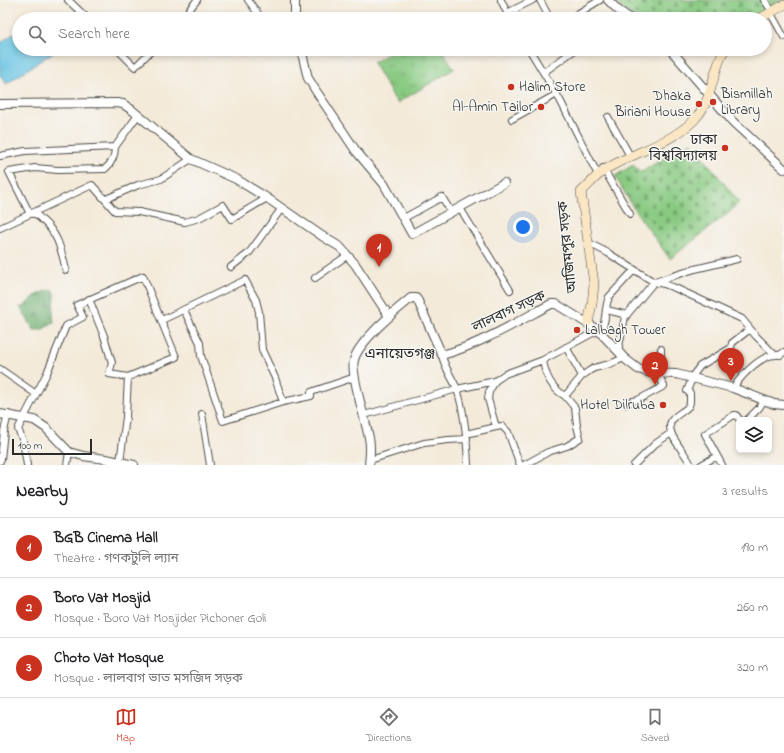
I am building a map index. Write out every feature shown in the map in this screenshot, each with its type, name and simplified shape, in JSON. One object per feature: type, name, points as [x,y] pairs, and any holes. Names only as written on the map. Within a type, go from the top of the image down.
[{"type":"main road","points":[[772,14],[784,5]]},
{"type":"main road","points":[[772,14],[784,11]]},
{"type":"main road","name":"আজিমপুর সড়ক","points":[[586,322],[589,285],[587,242],[576,195],[586,180],[601,169],[654,142],[685,124],[698,111],[707,92],[717,56]]},
{"type":"main road","name":"আজিমপুর সড়ক","points":[[601,169],[644,151],[687,127],[700,113],[721,56]]},
{"type":"street","points":[[68,0],[81,12]]},
{"type":"street","points":[[188,12],[197,0]]},
{"type":"street","points":[[248,0],[257,12]]},
{"type":"street","points":[[295,0],[296,12]]},
{"type":"street","points":[[501,0],[507,12]]},
{"type":"street","points":[[515,12],[532,0]]},
{"type":"street","points":[[540,0],[546,12]]},
{"type":"street","points":[[580,12],[600,0]]},
{"type":"street","points":[[608,0],[620,12]]},
{"type":"street","points":[[764,0],[769,12]]},
{"type":"street","points":[[772,18],[784,37]]},
{"type":"street","points":[[124,56],[135,68],[146,56]]},
{"type":"street","points":[[303,56],[308,78],[356,152],[384,184],[412,234],[504,183]]},
{"type":"street","points":[[534,56],[601,169],[630,214]]},
{"type":"street","points":[[544,72],[566,56]]},
{"type":"street","points":[[676,56],[733,122],[784,169]]},
{"type":"street","points":[[512,120],[557,94]]},
{"type":"street","points":[[0,104],[117,102],[123,104],[191,159],[236,179],[340,247],[348,255],[389,316]]},
{"type":"street","points":[[30,214],[9,172],[35,168],[58,170],[105,169],[110,165],[115,155],[115,147],[138,115]]},
{"type":"street","points":[[608,117],[629,154]]},
{"type":"street","points":[[0,156],[25,151],[115,147]]},
{"type":"street","points":[[106,199],[138,185],[161,179],[191,159]]},
{"type":"street","points":[[1,229],[92,185],[106,199],[115,211],[139,212],[185,222],[198,218],[223,205],[232,219],[267,198]]},
{"type":"street","points":[[404,218],[442,197],[451,212]]},
{"type":"street","points":[[231,267],[249,253],[282,208]]},
{"type":"street","points":[[460,208],[510,290]]},
{"type":"street","points":[[30,214],[35,214],[50,226],[57,239],[66,270]]},
{"type":"street","points":[[587,242],[608,253],[654,282],[675,288],[742,319],[750,329],[781,355],[754,365],[733,388]]},
{"type":"street","points":[[315,278],[348,255]]},
{"type":"street","points":[[618,351],[622,329],[627,315],[654,282],[695,269],[737,259]]},
{"type":"street","points":[[364,415],[457,389],[495,381],[505,374],[542,360],[599,331],[604,324],[609,297],[634,270]]},
{"type":"street","points":[[27,465],[23,441],[18,429],[47,373],[66,326],[83,317],[77,305],[89,299],[143,276],[176,357],[128,377],[109,374],[112,363],[104,336],[89,299]]},
{"type":"street","points":[[162,320],[245,280],[256,300],[259,312],[262,350],[275,378],[283,402]]},
{"type":"street","points":[[468,465],[467,436],[457,389],[443,361],[442,355],[416,298],[412,298],[389,316],[359,349],[353,360],[355,377],[370,440],[370,462],[424,444],[467,436],[502,426],[508,432],[524,465],[548,452],[568,446],[580,438],[575,408],[565,396],[559,393],[548,379],[542,360]]},
{"type":"street","name":"লালবাগ সড়ক","points":[[442,355],[454,352],[551,304],[561,306],[586,322]]},
{"type":"street","points":[[184,310],[200,343],[201,356],[223,422],[283,402],[311,396],[311,392],[355,377]]},
{"type":"street","points":[[606,310],[627,315]]},
{"type":"street","points":[[586,322],[599,331],[624,358],[638,369],[651,373],[676,374],[733,388],[780,406],[784,405]]},
{"type":"street","points":[[691,465],[671,433],[669,427],[672,420],[689,406],[690,393],[687,391],[692,378],[700,366],[731,348],[732,343],[750,329]]},
{"type":"street","points":[[566,348],[582,376]]},
{"type":"street","points":[[626,404],[638,400],[664,386],[659,376],[661,349]]},
{"type":"street","points":[[565,396],[582,376],[594,368],[610,364],[624,358]]},
{"type":"street","points":[[0,369],[36,394]]},
{"type":"street","points":[[120,462],[126,417],[128,377]]},
{"type":"street","points":[[495,381],[489,392],[488,399],[496,427]]},
{"type":"street","points":[[750,417],[759,408],[764,400]]},
{"type":"street","points":[[0,461],[4,431],[4,414],[34,420],[46,428],[69,452],[108,462],[120,462],[134,465]]},
{"type":"street","points":[[202,414],[210,465]]},
{"type":"street","points":[[722,465],[704,434],[734,416],[736,415],[738,417]]},
{"type":"street","points":[[634,465],[655,444],[671,433]]},
{"type":"street","points":[[67,465],[69,452]]},
{"type":"street","points":[[701,465],[717,456]]},
{"type":"green space","points":[[612,0],[784,0],[764,12],[627,12]]},
{"type":"green space","points":[[384,56],[446,56],[454,69],[397,103],[373,63]]},
{"type":"green space","points":[[691,142],[739,202],[731,211],[670,259],[636,212],[615,176],[633,165],[641,172]]},
{"type":"green space","points":[[52,289],[55,298],[53,312],[54,323],[41,330],[34,330],[20,307],[24,307],[30,300],[44,291]]},
{"type":"water","points":[[12,35],[12,56],[48,56],[6,84],[0,75],[0,43]]},
{"type":"place","name":"Halim Store","points":[[511,87]]},
{"type":"place","name":"Bismillah Library","points":[[713,102]]},
{"type":"place","name":"Dhaka Biriani House","points":[[699,104]]},
{"type":"place","name":"Al-Amin Tailor","points":[[541,107]]},
{"type":"place","name":"ঢাকা বিশ্ববিদ্যালয়","points":[[725,148]]},
{"type":"place","name":"BGB Cinema Hall","points":[[379,267]]},
{"type":"place","name":"Lalbagh Tower","points":[[577,330]]},
{"type":"place","name":"Choto Vat Mosque","points":[[731,381]]},
{"type":"place","name":"Boro Vat Mosjid","points":[[655,385]]},
{"type":"place","name":"Hotel Dilruba","points":[[663,405]]},
{"type":"district","name":"এনায়েতগঞ্জ","points":[[400,354]]}]
